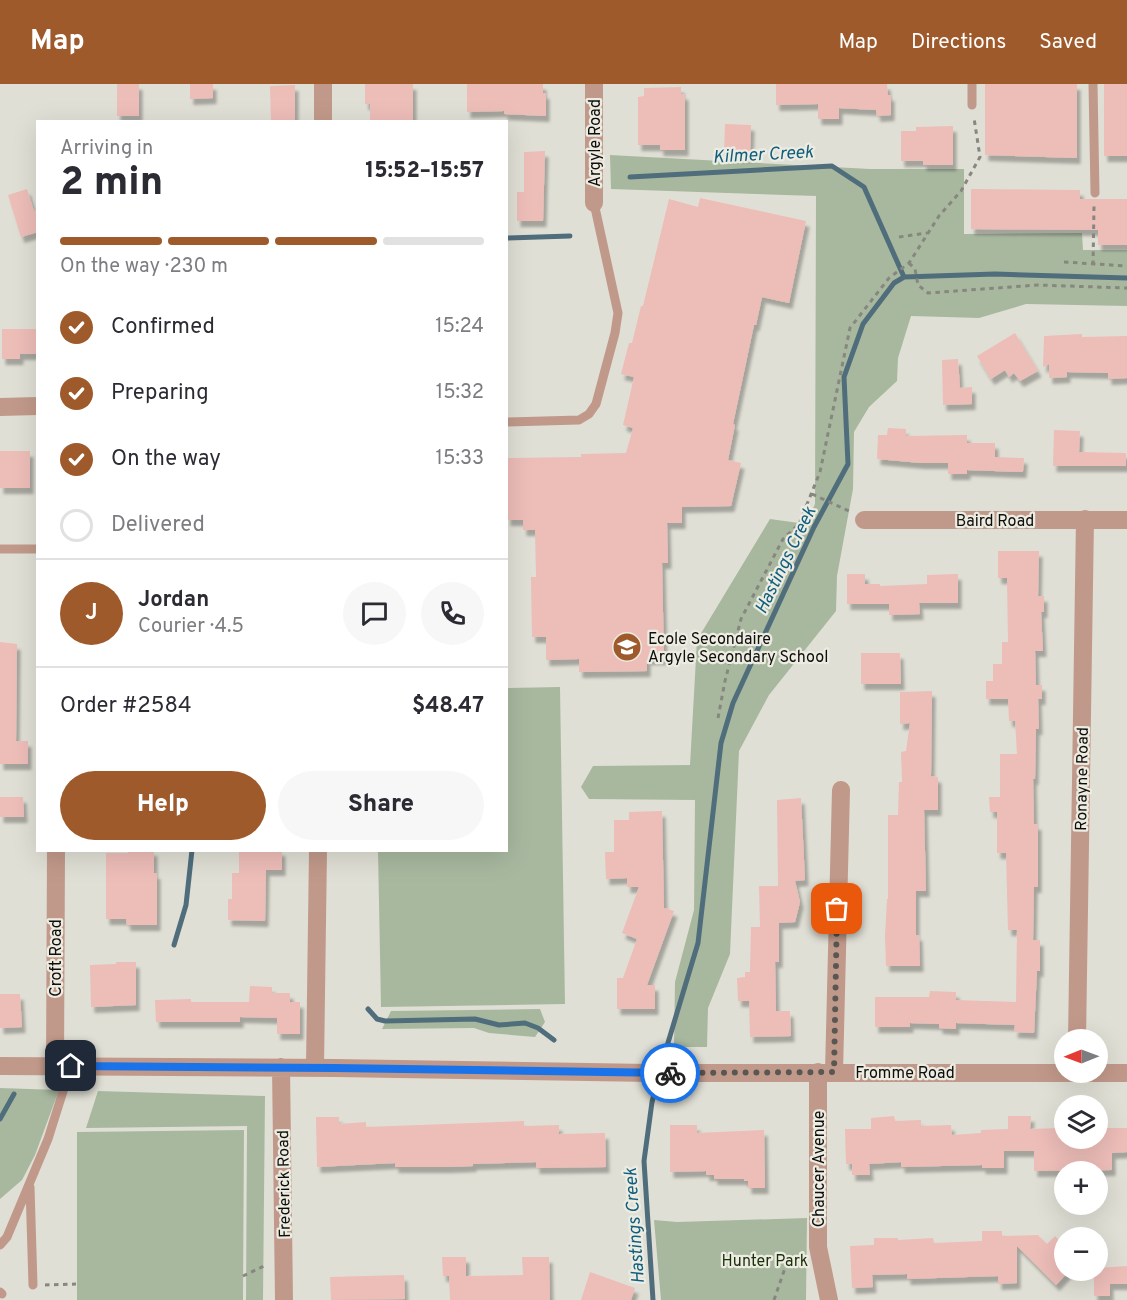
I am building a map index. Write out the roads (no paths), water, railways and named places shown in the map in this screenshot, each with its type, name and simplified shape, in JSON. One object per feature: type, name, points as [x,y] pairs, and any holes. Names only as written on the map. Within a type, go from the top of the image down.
[{"type":"street","points":[[323,84],[323,120]]},
{"type":"street","name":"Argyle Road","points":[[594,84],[594,203]]},
{"type":"street","points":[[0,407],[36,406]]},
{"type":"street","name":"Ronayne Road","points":[[1077,1029],[1085,519]]},
{"type":"street","name":"Baird Road","points":[[864,520],[1127,520]]},
{"type":"street","name":"Chaucer Avenue","points":[[829,1300],[818,1247],[841,790]]},
{"type":"street","name":"Croft Road","points":[[56,852],[63,1066]]},
{"type":"street","points":[[315,1067],[318,852]]},
{"type":"street","name":"Fromme Road","points":[[0,1066],[315,1067],[650,1073],[1127,1073]]},
{"type":"street","name":"Frederick Road","points":[[281,1067],[284,1300]]},
{"type":"lane","points":[[972,84],[972,105]]},
{"type":"lane","points":[[1093,84],[1095,193]]},
{"type":"lane","points":[[508,422],[579,420],[589,414],[596,404],[603,385],[618,313],[594,203]]},
{"type":"lane","points":[[0,549],[36,549]]},
{"type":"lane","points":[[0,1245],[7,1237],[48,1139],[63,1066]]},
{"type":"lane","points":[[30,1182],[33,1285]]},
{"type":"waterway","name":"Kilmer Creek","points":[[630,177],[832,166],[864,187],[904,277]]},
{"type":"waterway","name":"Kilmer Creek","points":[[508,238],[570,236]]},
{"type":"waterway","name":"Hastings Creek","points":[[653,1300],[644,1161],[652,1102],[698,943],[721,743],[733,703],[814,527],[848,464],[844,377],[863,324],[894,283],[904,277],[995,274],[1127,278]]},
{"type":"waterway","name":"Kilmer Creek","points":[[174,945],[186,905],[192,852]]},
{"type":"waterway","points":[[368,1009],[377,1019],[385,1021],[475,1019],[499,1025],[525,1023],[538,1028],[554,1040]]},
{"type":"waterway","points":[[652,1052],[665,1050]]},
{"type":"waterway","name":"Kilmer Creek","points":[[0,1119],[14,1094]]},
{"type":"place","name":"Ecole Secondaire Argyle Secondary School","points":[[627,647]]},
{"type":"park label","name":"Hunter Park","points":[[765,1260]]}]
